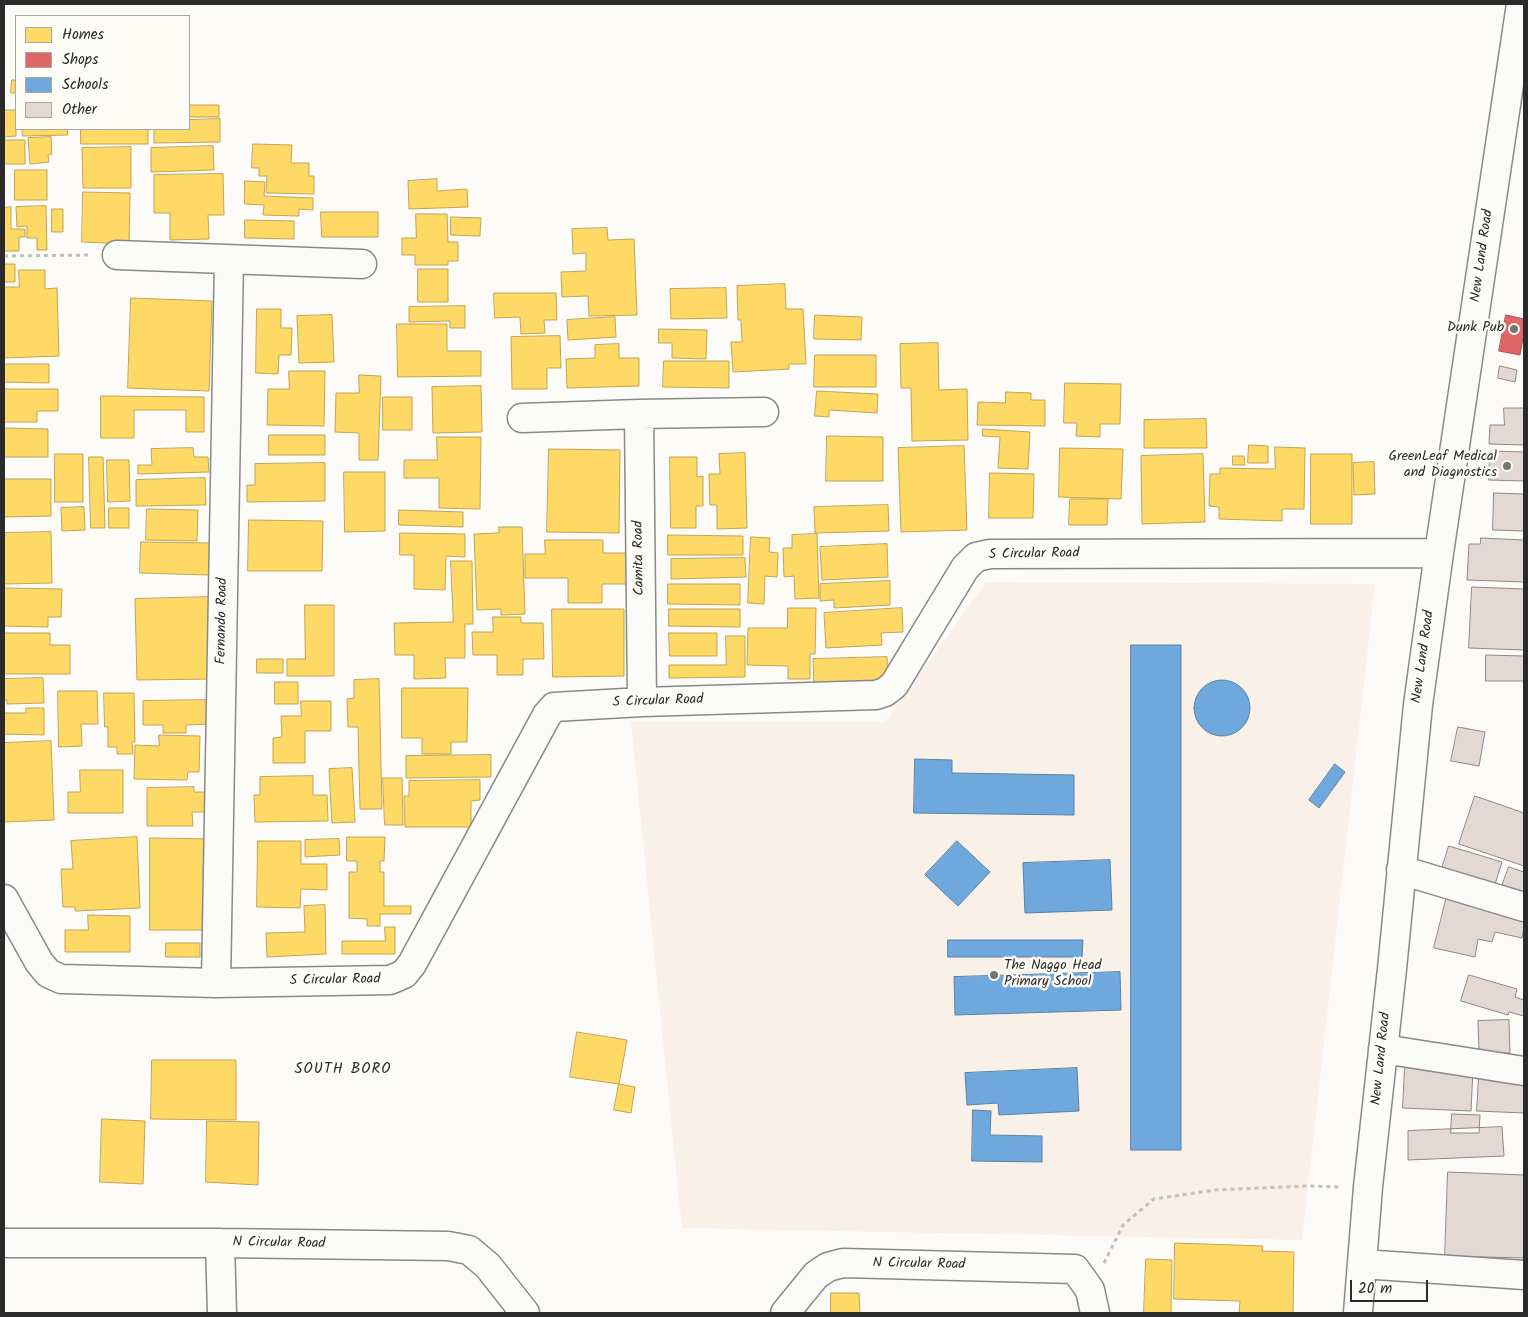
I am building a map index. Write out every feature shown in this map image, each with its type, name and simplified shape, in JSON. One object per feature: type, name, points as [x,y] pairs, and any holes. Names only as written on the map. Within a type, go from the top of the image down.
[{"type":"street","name":"New Land Road","points":[[1358,1313],[1368,1187],[1418,705],[1438,553],[1521,4]]},
{"type":"street","points":[[117,255],[362,264]]},
{"type":"street","name":"Fernando Road","points":[[216,983],[229,260]]},
{"type":"street","points":[[522,418],[764,412]]},
{"type":"street","name":"Camita Road","points":[[639,414],[642,702]]},
{"type":"street","name":"S Circular Road","points":[[4,899],[39,962],[48,973],[60,979],[216,983],[390,980],[404,974],[412,964],[546,715],[554,707],[642,702],[876,695],[885,692],[894,685],[965,568],[976,557],[990,554],[1438,553]]},
{"type":"street","points":[[1401,870],[1524,907]]},
{"type":"street","points":[[1383,1049],[1524,1071]]},
{"type":"street","name":"N Circular Road","points":[[4,1243],[448,1246],[469,1250],[488,1266],[525,1313]]},
{"type":"street","points":[[220,1243],[222,1313]]},
{"type":"street","name":"N Circular Road","points":[[785,1313],[816,1274],[828,1267],[843,1263],[1087,1291]]},
{"type":"street","points":[[1362,1264],[1524,1275]]},
{"type":"path","points":[[4,256],[117,255]]},
{"type":"path","points":[[1087,1291],[1124,1225],[1154,1199],[1215,1190],[1307,1186],[1368,1187]]},
{"type":"shaded area","name":"The Naggo Head Primary School","points":[[986,582],[1375,584],[1302,1240],[682,1228],[631,722],[885,722]]},
{"type":"building: Homes","points":[[12,80],[15,80],[15,93],[11,93]]},
{"type":"building: Homes","points":[[190,105],[219,105],[219,117],[190,117]]},
{"type":"building: Homes","points":[[4,110],[15,110],[16,136],[4,137]]},
{"type":"building: Homes","points":[[220,119],[220,142],[154,143],[154,130],[190,130],[190,120]]},
{"type":"building: Homes","points":[[22,130],[67,130],[68,135],[23,136]]},
{"type":"building: Homes","points":[[81,130],[148,130],[148,144],[81,144]]},
{"type":"building: Homes","points":[[51,137],[52,154],[48,155],[49,162],[30,164],[28,138]]},
{"type":"building: Homes","points":[[4,140],[25,140],[25,164],[4,164]]},
{"type":"building: Homes","points":[[253,144],[292,145],[291,163],[309,163],[309,176],[314,176],[314,194],[266,193],[267,176],[259,176],[259,168],[252,168]]},
{"type":"building: Homes","points":[[213,146],[214,170],[151,172],[151,148]]},
{"type":"building: Homes","points":[[131,147],[131,188],[83,188],[82,148]]},
{"type":"building: Homes","points":[[15,170],[47,170],[47,200],[15,200]]},
{"type":"building: Homes","points":[[223,174],[224,215],[208,215],[209,239],[170,240],[170,213],[154,213],[154,175]]},
{"type":"building: Homes","points":[[437,179],[437,191],[467,189],[468,207],[409,209],[408,181]]},
{"type":"building: Homes","points":[[245,181],[265,182],[264,196],[313,198],[313,210],[299,209],[299,216],[263,215],[264,205],[245,204]]},
{"type":"building: Homes","points":[[83,192],[130,193],[129,244],[82,242]]},
{"type":"building: Homes","points":[[46,206],[47,250],[37,250],[37,238],[27,238],[27,226],[17,227],[16,207]]},
{"type":"building: Homes","points":[[11,207],[11,229],[25,229],[25,237],[19,237],[19,251],[4,251],[4,208]]},
{"type":"building: Homes","points":[[52,209],[63,209],[63,232],[52,232]]},
{"type":"building: Homes","points":[[321,212],[378,212],[378,237],[322,237]]},
{"type":"building: Homes","points":[[416,214],[447,214],[448,242],[458,242],[458,261],[448,261],[448,265],[415,265],[415,255],[402,255],[402,238],[416,238]]},
{"type":"building: Homes","points":[[451,217],[481,218],[480,236],[451,235]]},
{"type":"building: Homes","points":[[245,220],[294,221],[294,239],[245,238]]},
{"type":"building: Homes","points":[[607,228],[608,240],[634,239],[637,315],[589,316],[588,296],[562,297],[561,272],[586,271],[586,253],[573,254],[572,229]]},
{"type":"building: Homes","points":[[4,264],[15,264],[15,282],[4,282]]},
{"type":"building: Homes","points":[[418,269],[448,269],[448,302],[418,302]]},
{"type":"building: Homes","points":[[19,270],[45,270],[45,289],[57,288],[59,356],[4,358],[4,287],[19,287]]},
{"type":"building: Homes","points":[[785,284],[786,309],[803,309],[806,364],[789,364],[789,369],[733,372],[731,342],[742,342],[741,320],[738,320],[737,286]]},
{"type":"building: Homes","points":[[726,288],[727,318],[671,319],[670,289]]},
{"type":"building: Homes","points":[[494,293],[556,293],[557,320],[544,320],[545,333],[521,334],[520,317],[495,318]]},
{"type":"building: Homes","points":[[131,298],[212,301],[209,391],[128,388]]},
{"type":"building: Homes","points":[[465,306],[465,328],[450,328],[450,321],[409,322],[409,307]]},
{"type":"building: Homes","points":[[257,309],[281,309],[281,328],[292,328],[291,355],[279,355],[278,374],[256,373]]},
{"type":"building: Homes","points":[[332,315],[334,362],[299,363],[297,316]]},
{"type":"building: Homes","points":[[815,315],[862,317],[861,340],[814,339]]},
{"type":"building: Homes","points":[[615,317],[616,337],[568,340],[567,320]]},
{"type":"building: Homes","points":[[397,324],[447,324],[447,351],[481,351],[481,376],[398,377]]},
{"type":"building: Homes","points":[[659,329],[707,330],[706,359],[672,358],[672,343],[659,343]]},
{"type":"building: Homes","points":[[560,336],[561,368],[547,368],[547,389],[512,389],[511,337]]},
{"type":"building: Homes","points":[[938,343],[939,390],[967,389],[968,440],[912,441],[911,388],[901,388],[900,344]]},
{"type":"building: Homes","points":[[619,344],[619,358],[639,358],[639,386],[567,388],[566,359],[595,358],[595,345]]},
{"type":"building: Homes","points":[[815,355],[876,355],[876,387],[814,387]]},
{"type":"building: Homes","points":[[664,361],[729,361],[729,388],[663,387]]},
{"type":"building: Homes","points":[[4,364],[49,364],[49,383],[4,382]]},
{"type":"building: Homes","points":[[289,371],[325,371],[324,426],[267,425],[268,389],[289,389]]},
{"type":"building: Homes","points":[[359,375],[381,376],[378,460],[359,460],[359,433],[335,432],[336,393],[359,393]]},
{"type":"building: Homes","points":[[1065,383],[1121,384],[1120,424],[1100,424],[1100,437],[1076,436],[1077,423],[1064,423]]},
{"type":"building: Homes","points":[[481,386],[482,432],[433,433],[432,387]]},
{"type":"building: Homes","points":[[4,389],[58,389],[58,411],[37,411],[37,422],[4,422]]},
{"type":"building: Homes","points":[[817,391],[878,394],[877,413],[829,410],[829,417],[815,416]]},
{"type":"building: Homes","points":[[1006,392],[1031,393],[1031,400],[1045,400],[1045,426],[977,425],[978,402],[1005,403]]},
{"type":"building: Homes","points":[[101,396],[204,397],[204,432],[186,432],[186,410],[134,410],[134,438],[101,438]]},
{"type":"building: Homes","points":[[383,397],[412,397],[412,430],[383,430]]},
{"type":"building: Homes","points":[[1206,419],[1207,448],[1144,448],[1144,420]]},
{"type":"building: Homes","points":[[4,428],[48,429],[48,457],[4,457]]},
{"type":"building: Homes","points":[[983,429],[1030,432],[1028,469],[998,468],[1000,437],[983,436]]},
{"type":"building: Homes","points":[[269,435],[325,435],[325,455],[269,455]]},
{"type":"building: Homes","points":[[827,436],[883,437],[883,481],[826,481]]},
{"type":"building: Homes","points":[[437,437],[481,437],[480,509],[439,508],[439,478],[404,478],[404,460],[437,460]]},
{"type":"building: Homes","points":[[1249,445],[1268,446],[1268,463],[1248,463]]},
{"type":"building: Homes","points":[[964,446],[967,530],[901,532],[898,448]]},
{"type":"building: Homes","points":[[1275,447],[1305,448],[1304,509],[1282,509],[1282,521],[1219,519],[1219,507],[1209,506],[1210,474],[1220,474],[1220,468],[1275,469]]},
{"type":"building: Homes","points":[[193,448],[194,457],[208,457],[209,472],[138,474],[138,465],[152,465],[151,449]]},
{"type":"building: Homes","points":[[1060,448],[1123,449],[1121,499],[1059,497]]},
{"type":"building: Homes","points":[[549,449],[620,450],[619,533],[547,532]]},
{"type":"building: Homes","points":[[745,453],[747,528],[717,529],[717,505],[710,505],[709,474],[720,474],[719,454]]},
{"type":"building: Homes","points":[[55,454],[83,454],[83,502],[55,502]]},
{"type":"building: Homes","points":[[1203,454],[1205,522],[1142,524],[1141,456]]},
{"type":"building: Homes","points":[[1311,454],[1352,454],[1352,524],[1311,524]]},
{"type":"building: Homes","points":[[1233,456],[1244,456],[1245,465],[1233,465]]},
{"type":"building: Homes","points":[[89,457],[103,457],[105,528],[91,528]]},
{"type":"building: Homes","points":[[670,457],[697,457],[697,477],[703,476],[703,506],[696,506],[696,528],[671,528]]},
{"type":"building: Homes","points":[[107,460],[129,460],[130,501],[108,502]]},
{"type":"building: Homes","points":[[1374,462],[1375,494],[1354,495],[1353,463]]},
{"type":"building: Homes","points":[[325,463],[325,501],[247,502],[247,485],[255,485],[255,464]]},
{"type":"building: Homes","points":[[344,472],[385,472],[385,531],[345,532]]},
{"type":"building: Homes","points":[[990,473],[1034,474],[1033,518],[989,518]]},
{"type":"building: Homes","points":[[205,478],[206,505],[136,506],[136,480]]},
{"type":"building: Homes","points":[[4,479],[51,479],[51,516],[4,517]]},
{"type":"building: Homes","points":[[1070,499],[1108,499],[1107,525],[1069,525]]},
{"type":"building: Homes","points":[[888,505],[889,531],[815,533],[814,507]]},
{"type":"building: Homes","points":[[84,507],[85,530],[62,531],[61,508]]},
{"type":"building: Homes","points":[[109,508],[129,508],[129,528],[109,528]]},
{"type":"building: Homes","points":[[147,509],[198,510],[197,541],[146,540]]},
{"type":"building: Homes","points":[[399,510],[463,512],[463,527],[399,525]]},
{"type":"building: Homes","points":[[249,520],[323,521],[322,571],[248,571]]},
{"type":"building: Homes","points":[[499,527],[522,527],[525,614],[501,615],[501,609],[477,610],[474,534],[499,533]]},
{"type":"building: Homes","points":[[51,532],[52,583],[4,584],[4,533]]},
{"type":"building: Homes","points":[[400,533],[465,534],[465,557],[446,556],[445,590],[414,589],[414,555],[400,555]]},
{"type":"building: Homes","points":[[817,534],[819,598],[795,599],[794,576],[784,577],[783,548],[792,548],[792,535]]},
{"type":"building: Homes","points":[[668,535],[743,536],[743,555],[668,555]]},
{"type":"building: Homes","points":[[751,537],[770,538],[769,552],[778,553],[777,577],[765,576],[764,604],[748,603]]},
{"type":"building: Homes","points":[[545,540],[603,540],[603,553],[628,553],[628,584],[602,584],[602,603],[568,603],[568,578],[525,578],[525,554],[545,554]]},
{"type":"building: Homes","points":[[141,542],[211,543],[210,575],[140,573]]},
{"type":"building: Homes","points":[[887,544],[888,577],[822,580],[820,547]]},
{"type":"building: Homes","points":[[745,558],[746,577],[671,579],[671,559]]},
{"type":"building: Homes","points":[[451,561],[472,561],[473,624],[465,624],[465,658],[445,658],[446,678],[414,679],[414,655],[395,655],[394,623],[453,622]]},
{"type":"building: Homes","points":[[890,581],[890,605],[834,608],[834,600],[820,601],[820,584]]},
{"type":"building: Homes","points":[[668,584],[740,584],[740,605],[668,604]]},
{"type":"building: Homes","points":[[4,588],[62,589],[61,617],[48,617],[48,627],[4,626]]},
{"type":"building: Homes","points":[[211,597],[213,679],[137,680],[135,599]]},
{"type":"building: Homes","points":[[305,605],[334,605],[334,676],[287,676],[287,659],[305,659]]},
{"type":"building: Homes","points":[[788,608],[816,608],[815,654],[810,654],[810,679],[788,679],[788,666],[747,665],[748,628],[787,628]]},
{"type":"building: Homes","points":[[902,608],[903,632],[881,633],[882,645],[826,648],[824,613]]},
{"type":"building: Homes","points":[[552,609],[624,609],[624,676],[553,677]]},
{"type":"building: Homes","points":[[669,609],[740,609],[740,627],[669,626]]},
{"type":"building: Homes","points":[[493,617],[521,617],[521,623],[543,623],[544,659],[523,659],[523,675],[497,675],[497,655],[473,655],[472,632],[493,632]]},
{"type":"building: Homes","points":[[4,633],[50,633],[50,645],[70,645],[70,674],[4,674]]},
{"type":"building: Homes","points":[[669,633],[717,633],[717,656],[670,656]]},
{"type":"building: Homes","points":[[726,636],[745,636],[745,677],[669,678],[669,665],[726,665]]},
{"type":"building: Homes","points":[[887,657],[888,684],[814,686],[813,659]]},
{"type":"building: Homes","points":[[257,659],[283,659],[283,673],[257,673]]},
{"type":"building: Homes","points":[[43,678],[44,703],[7,704],[7,700],[4,700],[4,679]]},
{"type":"building: Homes","points":[[379,679],[382,809],[360,809],[358,727],[348,727],[347,699],[354,698],[354,680]]},
{"type":"building: Homes","points":[[275,682],[298,682],[298,704],[275,704]]},
{"type":"building: Homes","points":[[402,688],[468,688],[467,742],[451,742],[451,754],[422,754],[422,738],[402,738]]},
{"type":"building: Homes","points":[[58,691],[97,691],[98,724],[81,724],[82,746],[59,747]]},
{"type":"building: Homes","points":[[104,693],[134,693],[135,742],[132,742],[133,754],[117,754],[117,747],[108,747],[108,727],[105,727]]},
{"type":"building: Homes","points":[[211,700],[211,724],[186,725],[186,733],[163,733],[163,725],[143,725],[143,701]]},
{"type":"building: Homes","points":[[301,701],[331,701],[331,731],[305,731],[305,763],[273,763],[273,738],[282,737],[281,716],[301,716]]},
{"type":"building: Homes","points":[[26,708],[44,708],[44,735],[4,734],[4,713],[26,713]]},
{"type":"building: Homes","points":[[159,735],[200,736],[199,772],[188,772],[187,780],[134,779],[135,745],[159,746]]},
{"type":"building: Homes","points":[[51,741],[54,820],[4,822],[4,743]]},
{"type":"building: Homes","points":[[491,755],[491,777],[406,778],[406,756]]},
{"type":"building: Homes","points":[[352,768],[355,822],[332,823],[329,769]]},
{"type":"building: Homes","points":[[80,770],[123,770],[123,813],[68,813],[68,792],[80,792]]},
{"type":"building: Homes","points":[[313,776],[313,795],[327,795],[328,821],[255,822],[254,795],[260,795],[260,777]]},
{"type":"building: Homes","points":[[383,778],[402,778],[403,825],[385,825]]},
{"type":"building: Homes","points":[[480,780],[480,800],[471,801],[471,827],[405,827],[404,796],[409,796],[409,781]]},
{"type":"building: Homes","points":[[194,787],[194,792],[205,792],[205,812],[192,812],[193,826],[147,826],[147,788]]},
{"type":"building: Homes","points":[[137,837],[140,908],[75,911],[75,907],[63,907],[61,869],[73,869],[71,841]]},
{"type":"building: Homes","points":[[347,837],[385,837],[384,861],[380,861],[380,872],[384,872],[384,906],[411,906],[411,914],[380,914],[380,926],[367,926],[367,919],[349,918],[349,872],[357,872],[357,861],[347,861]]},
{"type":"building: Homes","points":[[150,838],[213,839],[213,930],[150,930]]},
{"type":"building: Homes","points":[[339,839],[340,855],[305,857],[305,840]]},
{"type":"building: Homes","points":[[258,841],[301,841],[301,864],[327,864],[327,890],[301,889],[300,908],[257,907]]},
{"type":"building: Homes","points":[[325,905],[326,954],[267,957],[266,933],[305,932],[304,906]]},
{"type":"building: Homes","points":[[88,915],[130,916],[130,952],[65,952],[65,930],[88,930]]},
{"type":"building: Homes","points":[[385,927],[395,927],[395,954],[342,954],[342,941],[385,941]]},
{"type":"building: Homes","points":[[166,943],[200,943],[200,957],[166,957]]},
{"type":"building: Homes","points":[[577,1032],[627,1040],[619,1084],[570,1077]]},
{"type":"building: Homes","points":[[152,1060],[236,1060],[236,1120],[151,1119]]},
{"type":"building: Homes","points":[[619,1084],[635,1087],[631,1113],[614,1110]]},
{"type":"building: Homes","points":[[102,1119],[145,1121],[143,1184],[100,1182]]},
{"type":"building: Homes","points":[[207,1121],[259,1122],[258,1185],[206,1182]]},
{"type":"building: Homes","points":[[1175,1243],[1263,1246],[1262,1251],[1294,1252],[1293,1313],[1239,1313],[1240,1301],[1174,1299]]},
{"type":"building: Homes","points":[[1146,1259],[1172,1260],[1171,1313],[1144,1313]]},
{"type":"building: Homes","points":[[831,1293],[859,1293],[860,1313],[831,1313]]},
{"type":"building: Shops","name":"Dunk Pub","points":[[1506,315],[1524,319],[1524,338],[1520,355],[1499,351]]},
{"type":"building: Schools","points":[[1131,645],[1181,645],[1181,1150],[1131,1150]]},
{"type":"building: Schools","points":[[1222,680],[1233,682],[1242,688],[1248,697],[1250,708],[1248,719],[1242,728],[1233,734],[1222,736],[1211,734],[1202,728],[1196,719],[1194,708],[1196,697],[1202,688],[1211,682]]},
{"type":"building: Schools","points":[[915,759],[952,760],[952,773],[1074,775],[1074,815],[914,813]]},
{"type":"building: Schools","points":[[1335,764],[1345,772],[1319,808],[1309,800]]},
{"type":"building: Schools","points":[[957,841],[990,872],[958,906],[925,875]]},
{"type":"building: Schools","points":[[1110,860],[1112,910],[1025,913],[1023,863]]},
{"type":"building: Schools","points":[[948,940],[1083,940],[1082,957],[948,957]]},
{"type":"building: Schools","points":[[1120,972],[1121,1010],[955,1015],[954,977]]},
{"type":"building: Schools","points":[[1077,1068],[1079,1111],[999,1115],[998,1103],[967,1105],[965,1073]]},
{"type":"building: Schools","points":[[973,1110],[991,1111],[990,1135],[1042,1136],[1042,1162],[972,1161]]},
{"type":"building: Other","points":[[1500,366],[1517,370],[1515,382],[1498,378]]},
{"type":"building: Other","points":[[1504,408],[1524,408],[1524,445],[1489,444],[1490,425],[1504,425]]},
{"type":"building: Other","name":"GreenLeaf Medical and Diagnostics","points":[[1490,451],[1524,452],[1524,481],[1489,480]]},
{"type":"building: Other","points":[[1494,493],[1524,494],[1524,531],[1493,530]]},
{"type":"building: Other","points":[[1481,538],[1524,540],[1524,582],[1467,580],[1469,544],[1480,544]]},
{"type":"building: Other","points":[[1472,587],[1524,589],[1524,650],[1469,648]]},
{"type":"building: Other","points":[[1486,655],[1524,656],[1524,681],[1486,681]]},
{"type":"building: Other","points":[[1458,727],[1485,732],[1479,766],[1451,761]]},
{"type":"building: Other","points":[[1475,796],[1524,813],[1524,866],[1459,844]]},
{"type":"building: Other","points":[[1449,846],[1502,862],[1492,894],[1439,878]]},
{"type":"building: Other","points":[[1509,867],[1524,872],[1524,899],[1500,891]]},
{"type":"building: Other","points":[[1447,896],[1524,913],[1522,938],[1495,932],[1492,942],[1478,939],[1475,957],[1434,948]]},
{"type":"building: Other","points":[[1469,975],[1517,989],[1515,997],[1524,1000],[1524,1016],[1509,1012],[1508,1015],[1461,1001]]},
{"type":"building: Other","points":[[1509,1020],[1510,1053],[1479,1053],[1478,1021]]},
{"type":"building: Other","points":[[1405,1067],[1473,1070],[1471,1111],[1403,1108]]},
{"type":"building: Other","points":[[1479,1076],[1524,1078],[1524,1113],[1477,1111]]},
{"type":"building: Other","points":[[1452,1114],[1480,1115],[1479,1133],[1451,1133]]},
{"type":"building: Other","points":[[1502,1127],[1504,1156],[1408,1160],[1408,1131]]},
{"type":"building: Other","points":[[1448,1172],[1524,1175],[1524,1258],[1445,1256]]},
{"type":"place","name":"Dunk Pub","points":[[1514,329]]},
{"type":"place","name":"GreenLeaf Medical and Diagnostics","points":[[1507,466]]},
{"type":"place","name":"The Naggo Head Primary School","points":[[994,975]]},
{"type":"district","name":"SOUTH BORO","points":[[343,1070]]}]
